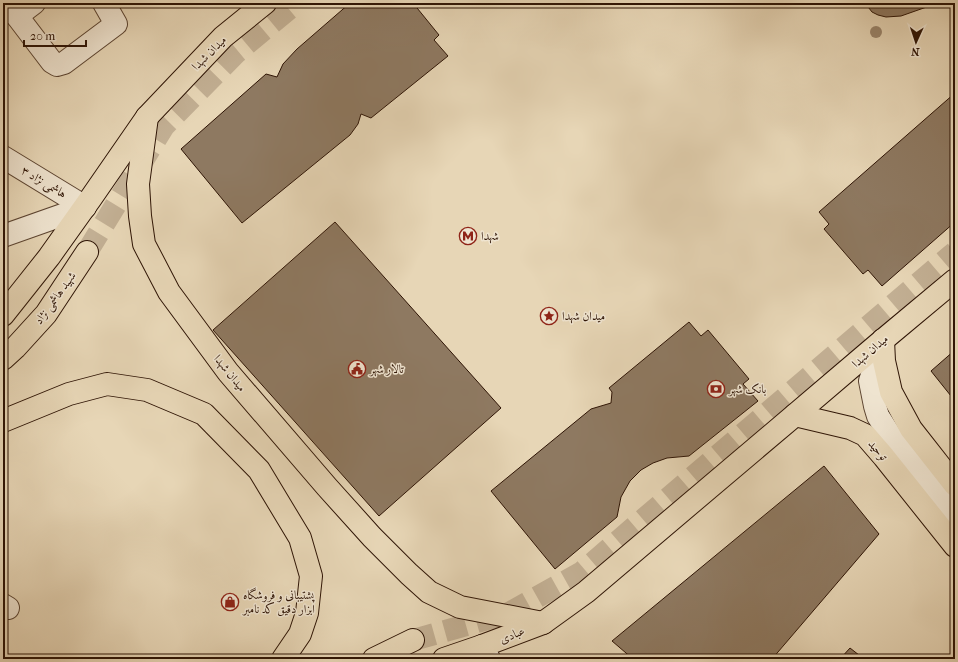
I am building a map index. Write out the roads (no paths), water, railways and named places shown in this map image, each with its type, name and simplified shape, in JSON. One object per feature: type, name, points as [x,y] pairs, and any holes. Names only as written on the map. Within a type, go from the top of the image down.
[{"type":"main road","name":"میدان شهدا","points":[[265,3],[224,38],[147,117],[138,184],[144,244],[169,292],[228,372],[327,487],[372,537],[409,574],[429,592],[460,607],[543,623],[586,592],[955,280]]},
{"type":"main road","points":[[3,314],[49,257],[86,207],[147,117]]},
{"type":"main road","name":"شهید هاشمی نژاد","points":[[3,359],[46,314],[87,252]]},
{"type":"main road","points":[[883,340],[884,361],[891,392],[911,429],[955,485]]},
{"type":"main road","points":[[3,421],[69,394],[108,384],[147,390],[204,414],[259,470],[300,538],[310,576],[307,613],[300,634],[282,659]]},
{"type":"main road","name":"توحید","points":[[795,415],[850,428],[865,435],[884,457],[945,518],[955,546]]},
{"type":"main road","name":"عبادی","points":[[444,659],[481,656],[543,623]]},
{"type":"main road","points":[[374,659],[413,640]]},
{"type":"street","points":[[34,3],[12,10],[52,62],[57,65],[64,63],[116,24],[104,3]]},
{"type":"street","name":"هاشمی نژاد ۳","points":[[3,157],[86,207]]},
{"type":"street","points":[[3,236],[86,207]]},
{"type":"street","points":[[883,340],[870,380],[878,416],[945,518]]},
{"type":"tunnel","points":[[87,252],[164,126],[236,53],[296,3]]},
{"type":"tunnel","points":[[413,640],[509,613],[582,572],[955,252]]},
{"type":"place","name":"شهدا","points":[[468,236]]},
{"type":"place","name":"میدان شهدا","points":[[549,316]]},
{"type":"place","name":"تالار شهر","points":[[357,369]]},
{"type":"place","name":"بانک شهر","points":[[716,389]]},
{"type":"place","name":"پشتیبانی و فروشگاه ابزار دقیق کد نامبر","points":[[230,602]]}]
